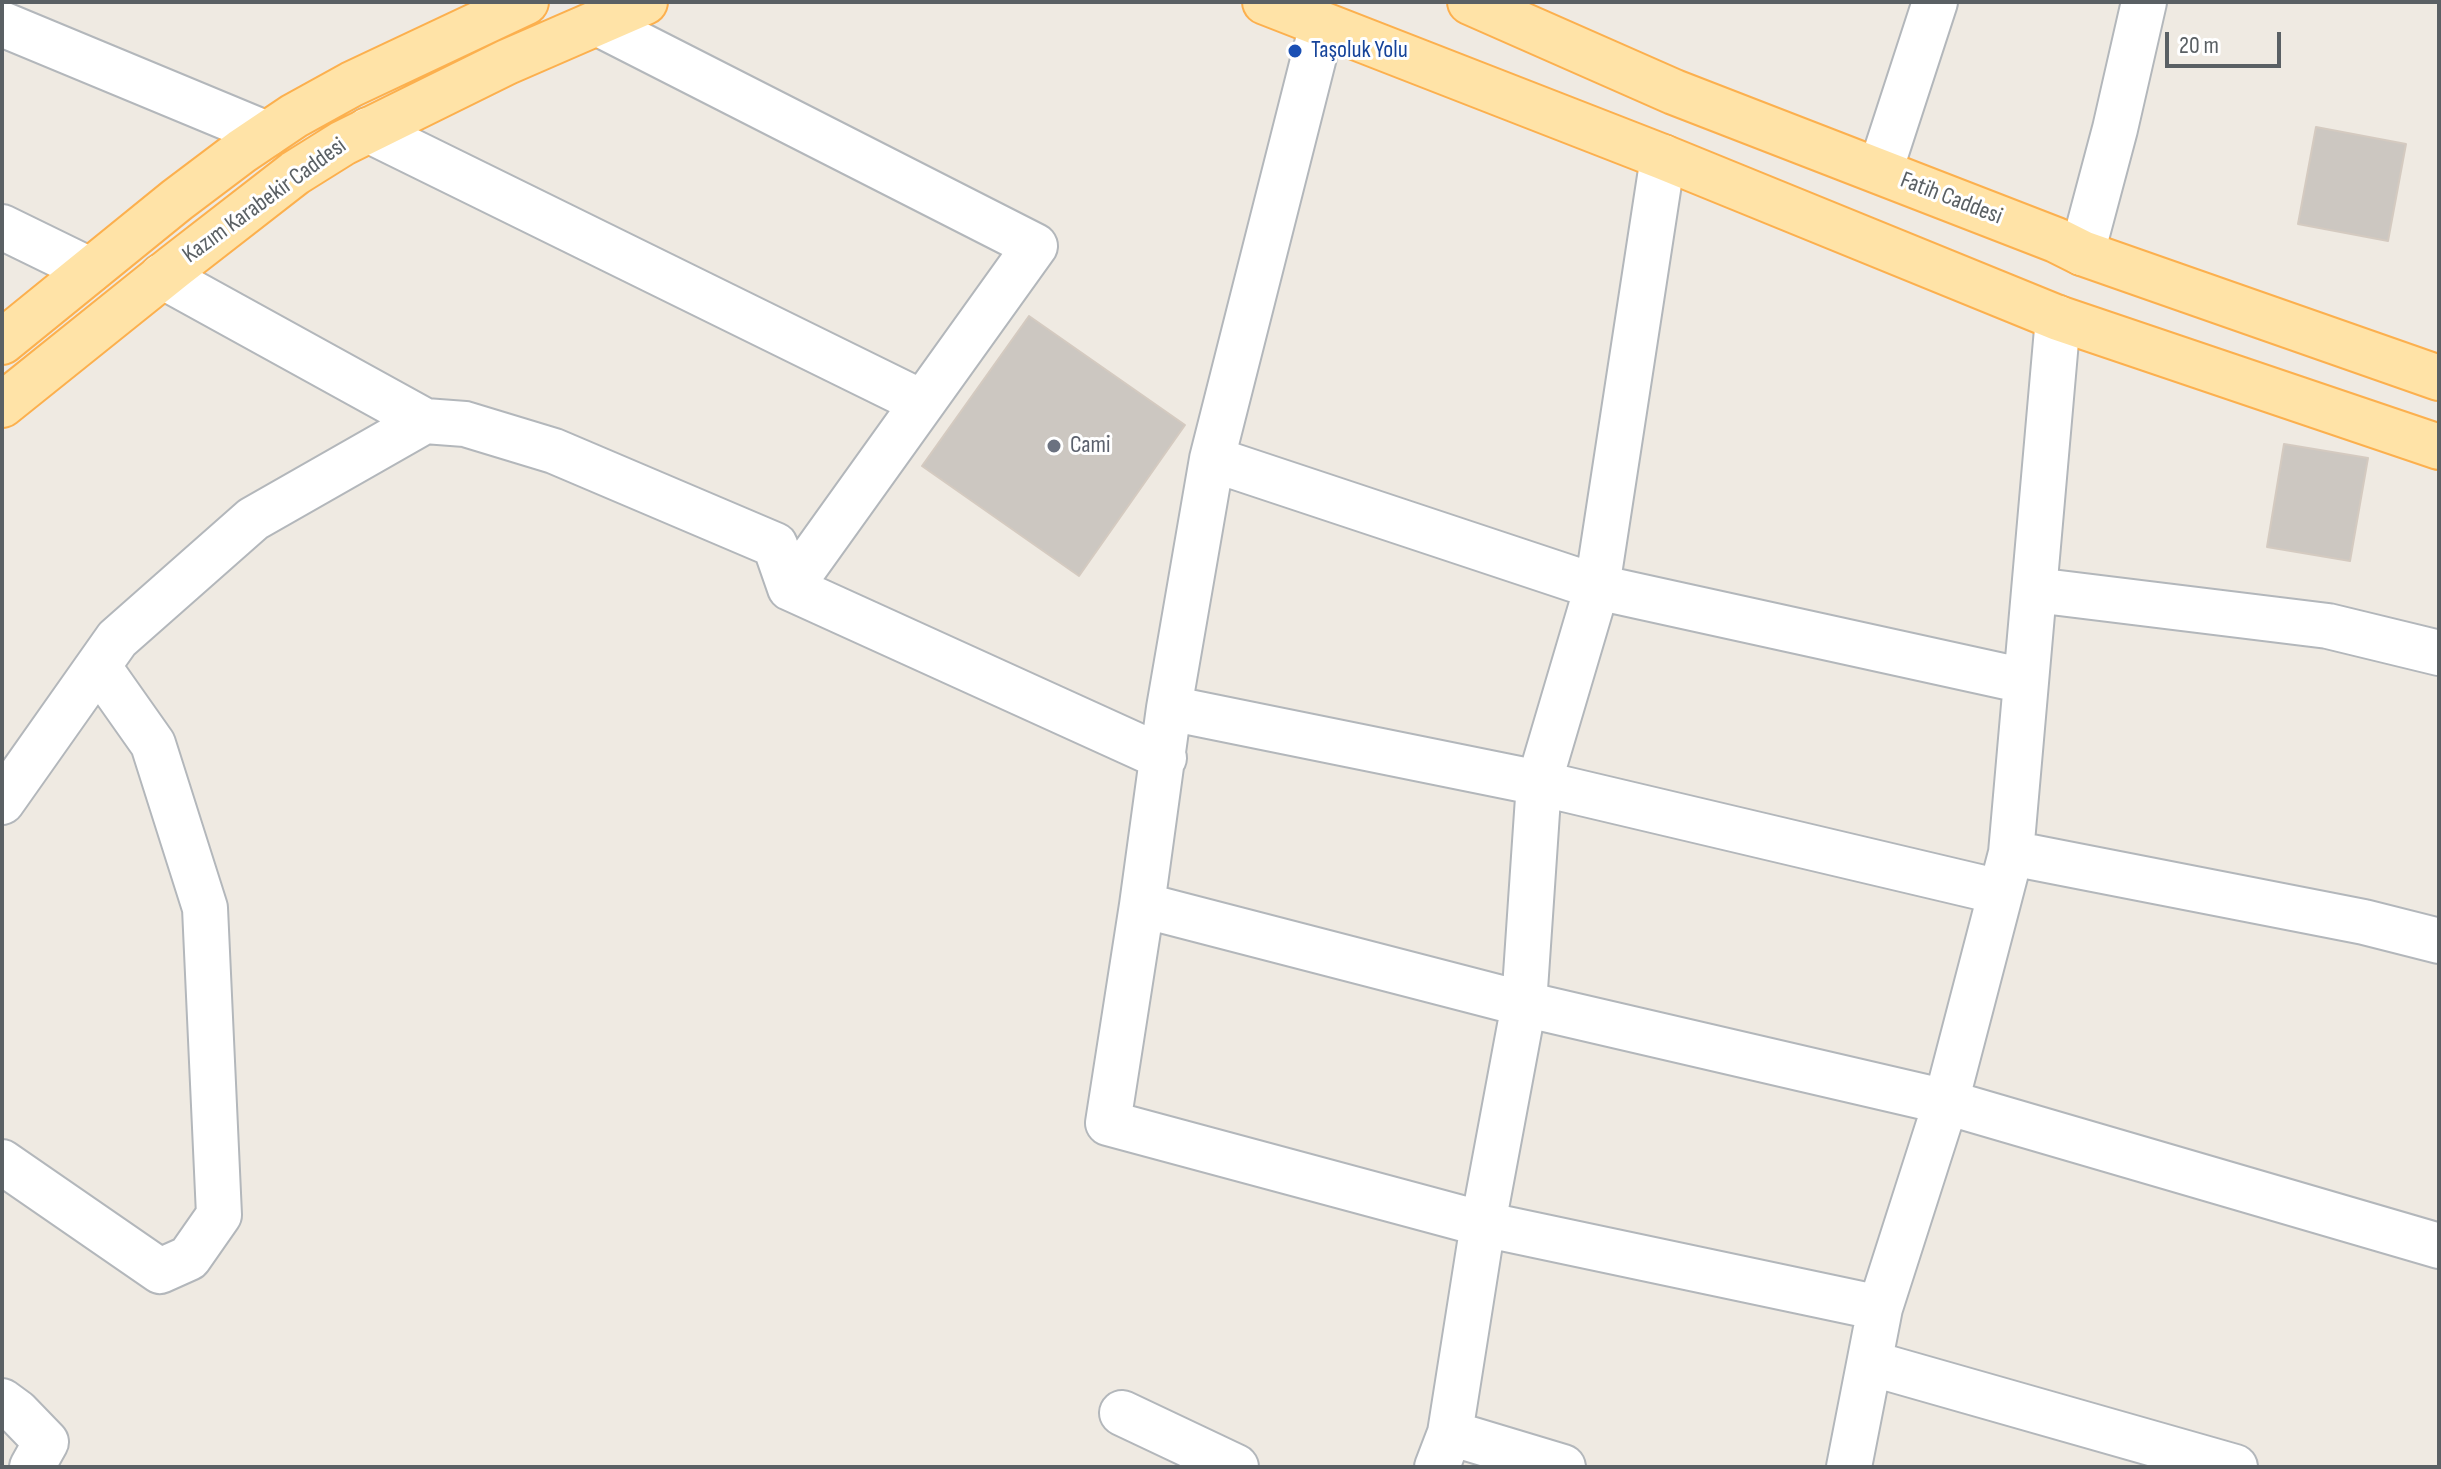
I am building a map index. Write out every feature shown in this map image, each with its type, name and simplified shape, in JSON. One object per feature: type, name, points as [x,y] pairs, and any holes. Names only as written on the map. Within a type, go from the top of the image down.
[{"type":"main road","name":"Kazım Karabekir Caddesi","points":[[2,342],[209,175],[267,134],[352,84],[525,2]]},
{"type":"main road","name":"Kazım Karabekir Caddesi","points":[[2,405],[295,173],[368,130],[507,62],[645,2]]},
{"type":"main road","points":[[1265,2],[1663,157],[2058,318],[2439,447]]},
{"type":"main road","name":"Fatih Caddesi","points":[[1470,2],[1674,92],[2056,240],[2082,253],[2439,378]]},
{"type":"street","points":[[1880,171],[1935,2]]},
{"type":"street","points":[[2082,253],[2144,2]]},
{"type":"street","points":[[597,23],[1035,246],[790,588]]},
{"type":"street","points":[[2,24],[267,134]]},
{"type":"street","points":[[1322,25],[1212,459],[1169,708],[1108,1123],[1483,1224],[1880,1308]]},
{"type":"street","points":[[368,130],[921,402]]},
{"type":"street","points":[[1563,1467],[1444,1450],[1524,1004],[1539,783],[1597,587],[1663,157]]},
{"type":"street","points":[[2,227],[90,270]]},
{"type":"street","points":[[162,276],[425,421],[465,424],[554,451],[775,545],[790,588],[1164,758]]},
{"type":"street","points":[[1849,1467],[1880,1308],[1946,1102],[2006,872],[2035,590],[2058,318]]},
{"type":"street","points":[[2,802],[117,639],[253,519],[425,421]]},
{"type":"street","points":[[1212,459],[1597,587],[2025,681]]},
{"type":"street","points":[[2035,590],[2328,626],[2439,653]]},
{"type":"street","points":[[2,1162],[160,1271],[189,1258],[219,1215],[205,908],[153,744],[98,666]]},
{"type":"street","points":[[1169,708],[1539,783],[2006,872],[2364,922],[2439,941]]},
{"type":"street","points":[[1142,905],[1524,1004],[1946,1102],[2439,1246]]},
{"type":"street","points":[[1870,1363],[2235,1467]]},
{"type":"street","points":[[2,1401],[46,1442],[32,1467]]},
{"type":"street","points":[[1122,1413],[1236,1467]]},
{"type":"building","points":[[2316,127],[2406,144],[2388,241],[2298,224]]},
{"type":"building","name":"Cami","points":[[1029,316],[1185,425],[1079,576],[922,466]]},
{"type":"building","points":[[2284,444],[2368,458],[2350,561],[2267,547]]},
{"type":"place","name":"Taşoluk Yolu","points":[[1295,51]]},
{"type":"place","name":"Cami","points":[[1054,446]]}]
